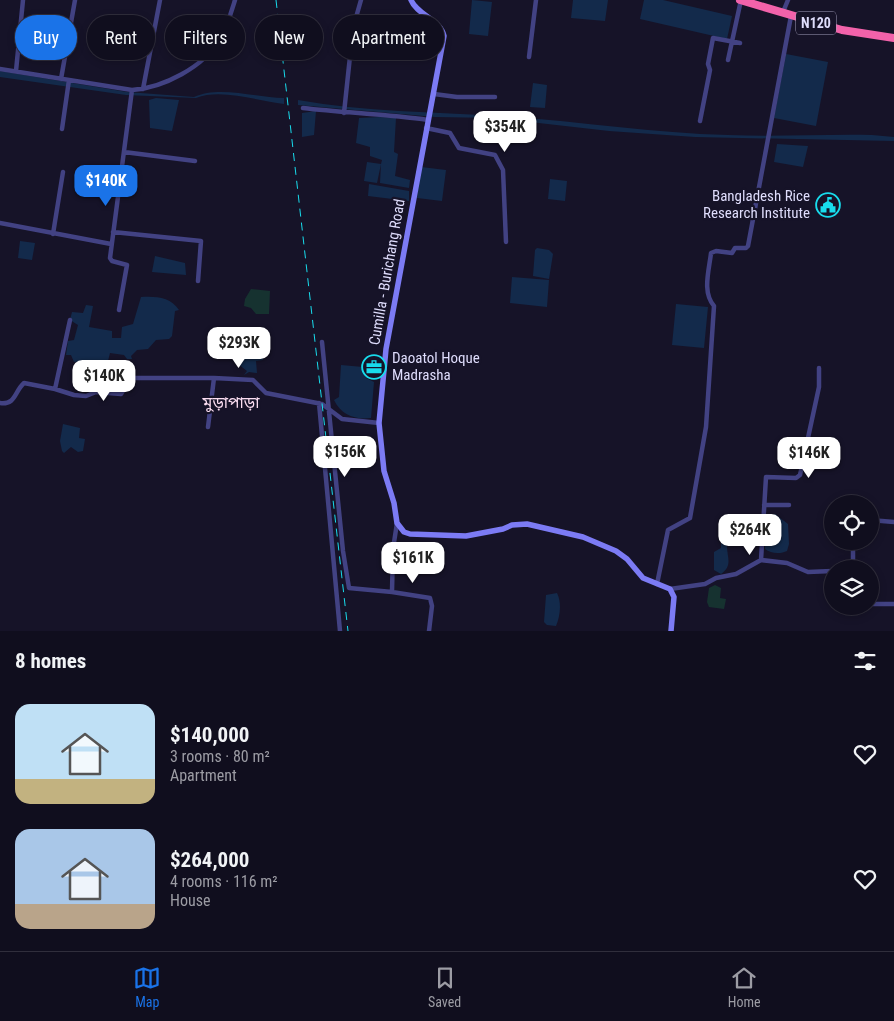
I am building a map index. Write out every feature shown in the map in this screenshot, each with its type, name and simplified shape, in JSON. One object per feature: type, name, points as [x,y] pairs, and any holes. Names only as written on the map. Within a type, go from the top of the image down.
[{"type":"highway","name":"N120","points":[[740,0],[842,30],[894,38]]},
{"type":"main road","name":"Cumilla - Burichang Road","points":[[397,523],[394,503],[384,471],[379,422],[386,349],[444,34],[437,25],[414,6],[411,0]]},
{"type":"main road","points":[[397,523],[404,532],[410,534],[466,536],[502,529],[512,525],[527,524],[583,537],[627,559],[643,578],[670,589],[674,597],[671,631]]},
{"type":"street","points":[[16,72],[23,0]]},
{"type":"street","points":[[61,79],[75,0]]},
{"type":"street","points":[[143,89],[160,0]]},
{"type":"street","points":[[0,69],[132,90],[143,89],[177,77],[214,47],[227,24],[235,0]]},
{"type":"street","points":[[344,112],[350,48],[361,0]]},
{"type":"street","points":[[529,57],[536,0]]},
{"type":"street","points":[[728,60],[740,0]]},
{"type":"street","points":[[783,12],[788,0]]},
{"type":"street","points":[[658,584],[668,530],[690,518],[700,469],[706,427],[714,306],[709,298],[707,288],[711,253],[716,251],[732,253],[734,248],[746,248],[748,246],[791,16]]},
{"type":"street","points":[[700,121],[710,70],[708,64],[713,38],[740,44]]},
{"type":"street","points":[[62,129],[69,80]]},
{"type":"street","points":[[119,310],[127,265],[110,259],[132,90]]},
{"type":"street","points":[[434,94],[457,98],[495,97]]},
{"type":"street","points":[[303,108],[385,114],[428,120]]},
{"type":"street","points":[[426,128],[450,133],[459,148],[495,155],[503,170],[506,242]]},
{"type":"street","points":[[124,152],[195,161]]},
{"type":"street","points":[[53,234],[63,172]]},
{"type":"street","points":[[0,223],[111,244]]},
{"type":"street","points":[[113,232],[201,241],[198,281]]},
{"type":"street","points":[[55,389],[70,320]]},
{"type":"street","points":[[322,342],[349,588],[430,598],[432,606],[429,631]]},
{"type":"street","points":[[761,560],[766,477],[796,478],[800,475],[819,387],[819,368]]},
{"type":"street","points":[[0,403],[10,403],[13,401],[24,383],[86,396],[96,392],[118,394],[123,392],[127,381],[131,378],[214,378],[253,380],[266,393],[319,403],[328,407],[342,419],[379,422]]},
{"type":"street","points":[[208,427],[214,378]]},
{"type":"street","points":[[319,403],[340,631]]},
{"type":"street","points":[[764,504],[789,505]]},
{"type":"street","points":[[879,521],[894,522]]},
{"type":"street","points":[[392,592],[392,549],[397,523]]},
{"type":"street","points":[[670,589],[705,584],[716,578],[736,574],[761,560],[787,563],[808,572],[824,571]]},
{"type":"street","points":[[879,604],[894,604]]},
{"type":"green space","points":[[251,289],[270,291],[269,314],[256,314],[251,308],[244,306],[245,299]]},
{"type":"green space","points":[[715,585],[721,588],[720,598],[726,599],[724,609],[709,607],[707,602],[709,588]]},
{"type":"water","points":[[472,0],[492,2],[488,36],[469,34]]},
{"type":"water","points":[[573,0],[608,0],[605,21],[571,18]]},
{"type":"water","points":[[644,0],[663,0],[732,16],[727,39],[640,19]]},
{"type":"water","points":[[786,54],[828,62],[816,126],[774,118]]},
{"type":"water","points":[[0,71],[127,92],[194,97],[215,92],[227,92],[284,98],[284,104],[217,94],[196,98],[126,95],[0,77]]},
{"type":"water","points":[[533,83],[547,85],[545,108],[530,107]]},
{"type":"water","points":[[156,98],[179,100],[172,131],[150,128],[149,100]]},
{"type":"water","points":[[298,100],[348,107],[501,116],[700,134],[746,136],[872,135],[894,137],[894,141],[695,137],[609,131],[496,118],[435,117],[298,105]]},
{"type":"water","points":[[316,111],[314,135],[302,137],[302,113]]},
{"type":"water","points":[[359,118],[396,118],[394,152],[398,154],[395,176],[410,180],[409,188],[380,183],[382,160],[370,156],[370,147],[356,143]]},
{"type":"water","points":[[777,144],[808,146],[803,167],[774,162]]},
{"type":"water","points":[[367,162],[381,164],[377,183],[364,181]]},
{"type":"water","points":[[421,167],[446,170],[442,201],[417,198]]},
{"type":"water","points":[[550,179],[567,181],[565,201],[548,199]]},
{"type":"water","points":[[369,184],[409,191],[409,201],[368,196]]},
{"type":"water","points":[[20,241],[35,243],[32,260],[18,258]]},
{"type":"water","points":[[537,248],[549,250],[553,254],[549,279],[533,276],[535,250]]},
{"type":"water","points":[[155,256],[185,263],[186,275],[152,272]]},
{"type":"water","points":[[512,277],[549,280],[547,307],[510,303]]},
{"type":"water","points":[[141,297],[157,297],[167,300],[172,302],[179,310],[175,311],[172,336],[169,339],[156,340],[148,349],[137,350],[131,356],[132,359],[127,359],[124,355],[110,353],[108,361],[101,363],[99,368],[95,370],[96,361],[74,362],[71,355],[66,355],[68,341],[74,340],[78,325],[70,320],[72,312],[83,313],[86,305],[93,306],[89,327],[112,331],[112,338],[121,338],[122,327],[133,324]]},
{"type":"water","points":[[676,304],[708,307],[704,348],[672,345]]},
{"type":"water","points":[[243,340],[251,340],[264,346],[263,360],[256,361],[257,373],[249,372],[244,375],[247,371],[238,364],[240,361],[238,351],[241,353],[243,349],[237,346],[241,345]]},
{"type":"water","points":[[341,365],[363,367],[366,378],[374,382],[371,418],[359,418],[349,415],[340,409],[334,400],[339,397]]},
{"type":"water","points":[[63,424],[80,428],[79,438],[85,439],[83,451],[78,452],[71,447],[64,453],[62,451],[60,441]]},
{"type":"water","points":[[775,514],[788,524],[789,544],[787,551],[782,553],[773,553],[765,549],[766,518]]},
{"type":"water","points":[[721,543],[727,546],[728,564],[725,571],[721,574],[714,570],[714,552],[721,548]]},
{"type":"water","points":[[557,593],[560,605],[556,626],[547,625],[544,622],[546,595]]},
{"type":"railway","points":[[276,0],[348,631]]},
{"type":"place","name":"Bangladesh Rice Research Institute","points":[[828,205]]},
{"type":"place","name":"Daoatol Hoque Madrasha","points":[[374,367]]},
{"type":"district","name":"মুড়াপাড়া","points":[[231,402]]}]
